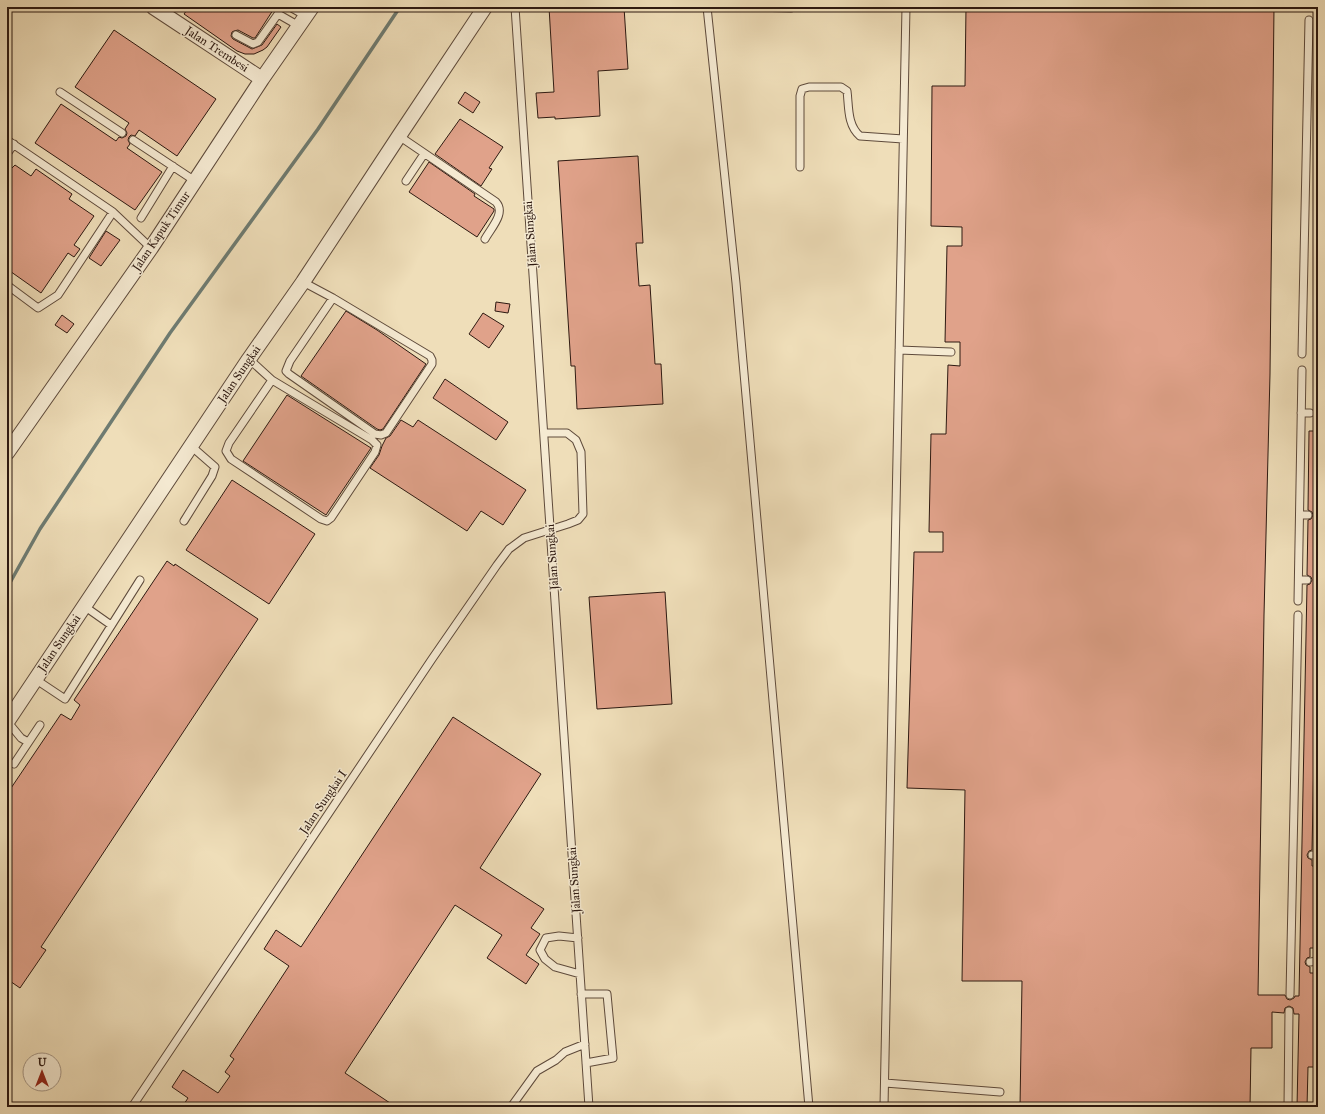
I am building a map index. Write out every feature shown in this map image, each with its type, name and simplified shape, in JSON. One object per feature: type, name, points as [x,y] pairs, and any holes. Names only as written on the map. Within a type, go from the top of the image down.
[{"type":"street","name":"Jalan Trembesi","points":[[153,7],[262,79]]},
{"type":"street","name":"Jalan Sungkai","points":[[7,721],[249,359],[303,282],[485,7]]},
{"type":"street","name":"Jalan Kapuk Timur","points":[[7,454],[151,248],[262,79],[306,16]]},
{"type":"lane","points":[[290,7],[306,16]]},
{"type":"lane","name":"Jalan Sungkai","points":[[515,7],[589,1107]]},
{"type":"lane","points":[[707,7],[736,283],[809,1107]]},
{"type":"lane","points":[[746,7],[792,7]]},
{"type":"lane","points":[[884,1107],[906,7]]},
{"type":"lane","points":[[236,35],[253,44],[258,42],[278,14],[306,16]]},
{"type":"lane","points":[[1302,354],[1309,20]]},
{"type":"lane","points":[[800,167],[800,96],[802,89],[809,87],[841,87],[847,91],[850,121],[852,127],[860,136],[903,139]]},
{"type":"lane","points":[[60,92],[122,133]]},
{"type":"lane","points":[[399,136],[496,202],[500,207],[500,213],[485,239]]},
{"type":"lane","points":[[7,140],[113,212],[151,248]]},
{"type":"lane","points":[[133,140],[195,181]]},
{"type":"lane","points":[[7,154],[14,144]]},
{"type":"lane","points":[[406,181],[424,154]]},
{"type":"lane","points":[[141,218],[173,166]]},
{"type":"lane","points":[[7,285],[38,308],[58,295],[113,212]]},
{"type":"lane","points":[[303,282],[333,298],[430,356],[432,364],[386,433],[381,435],[375,434],[289,374],[286,370],[290,361],[333,298]]},
{"type":"lane","points":[[899,350],[951,352]]},
{"type":"lane","points":[[249,359],[272,380],[372,440],[377,445],[375,452],[331,518],[327,521],[321,519],[231,459],[226,451],[229,443],[272,380]]},
{"type":"lane","points":[[1298,601],[1302,370]]},
{"type":"lane","points":[[1301,413],[1310,413]]},
{"type":"lane","name":"Jalan Sungkai I","points":[[132,1107],[432,659],[509,549],[524,538],[578,520],[583,514],[581,452],[576,440],[567,433],[544,433]]},
{"type":"lane","points":[[184,520],[212,476],[215,467],[191,446]]},
{"type":"lane","points":[[1300,515],[1308,515]]},
{"type":"lane","points":[[35,679],[65,700],[140,580]]},
{"type":"lane","points":[[1298,580],[1307,580]]},
{"type":"lane","points":[[84,606],[111,625]]},
{"type":"lane","points":[[1290,995],[1298,615]]},
{"type":"lane","points":[[7,721],[21,738],[28,742]]},
{"type":"lane","points":[[14,764],[40,725]]},
{"type":"lane","points":[[1294,856],[1302,856]]},
{"type":"lane","points":[[578,938],[559,936],[546,938],[540,950],[545,959],[555,966],[580,974]]},
{"type":"lane","points":[[1310,962],[1318,961]]},
{"type":"lane","points":[[1291,962],[1300,962]]},
{"type":"lane","points":[[581,994],[607,994],[613,1058],[586,1063]]},
{"type":"lane","points":[[1288,1107],[1289,1011]]},
{"type":"lane","points":[[511,1107],[537,1071],[556,1060],[566,1052],[585,1044]]},
{"type":"lane","points":[[885,1083],[1000,1092]]},
{"type":"building","points":[[189,7],[275,7],[255,38],[238,30],[232,32],[231,36],[233,39],[252,49],[262,45],[277,24],[281,27],[267,47],[263,50],[254,54],[245,54],[237,51],[184,14]]},
{"type":"building","points":[[549,7],[624,7],[628,69],[598,71],[600,116],[555,119],[555,117],[538,118],[536,93],[554,92]]},
{"type":"building","points":[[966,7],[1274,7],[1270,374],[1264,615],[1258,995],[1285,995],[1287,999],[1290,1000],[1295,996],[1299,996],[1307,585],[1310,584],[1312,580],[1311,577],[1307,575],[1308,520],[1311,519],[1313,515],[1312,512],[1308,510],[1309,431],[1318,431],[1318,563],[1312,850],[1309,851],[1307,855],[1308,858],[1312,860],[1312,866],[1318,866],[1318,948],[1310,948],[1310,957],[1307,958],[1305,962],[1306,965],[1310,967],[1310,973],[1318,973],[1318,1067],[1308,1067],[1307,1107],[1297,1107],[1299,1014],[1294,1014],[1293,1008],[1289,1006],[1285,1008],[1284,1013],[1272,1012],[1272,1048],[1251,1048],[1250,1107],[1020,1107],[1022,981],[962,981],[965,790],[907,788],[914,552],[943,552],[943,532],[929,532],[931,434],[946,434],[948,365],[960,366],[960,342],[945,342],[947,246],[962,246],[962,227],[931,226],[932,86],[965,86]]},
{"type":"building","points":[[114,30],[216,99],[177,156],[139,130],[135,136],[131,135],[129,137],[128,140],[130,144],[127,148],[162,172],[135,210],[35,143],[61,104],[116,141],[119,137],[122,138],[126,136],[127,133],[125,129],[129,123],[75,87]]},
{"type":"building","points":[[465,92],[480,102],[473,113],[458,103]]},
{"type":"building","points":[[460,119],[503,147],[489,168],[492,169],[481,186],[435,154]]},
{"type":"building","points":[[638,156],[643,243],[636,243],[639,286],[650,285],[655,364],[661,364],[663,404],[577,409],[575,366],[571,366],[558,161]]},
{"type":"building","points":[[429,162],[494,209],[477,237],[409,192]]},
{"type":"building","points":[[15,165],[31,176],[36,169],[72,194],[69,199],[94,216],[74,245],[80,249],[74,257],[68,253],[41,293],[7,269],[7,168],[10,170]]},
{"type":"building","points":[[106,231],[120,240],[101,266],[89,258]]},
{"type":"building","points":[[496,302],[510,304],[508,313],[495,311]]},
{"type":"building","points":[[346,311],[377,330],[426,364],[383,429],[380,430],[301,376]]},
{"type":"building","points":[[483,313],[504,326],[489,348],[469,334]]},
{"type":"building","points":[[62,315],[74,324],[67,333],[55,325]]},
{"type":"building","points":[[445,379],[508,422],[496,440],[433,398]]},
{"type":"building","points":[[287,395],[371,448],[326,515],[243,461]]},
{"type":"building","points":[[401,420],[413,427],[418,420],[526,490],[503,525],[481,511],[467,531],[370,468],[379,455],[386,438],[390,436]]},
{"type":"building","points":[[232,480],[315,534],[269,604],[186,550]]},
{"type":"building","points":[[167,561],[174,566],[175,564],[258,619],[41,947],[46,950],[20,988],[7,979],[7,794],[61,714],[71,720],[80,705],[74,700]]},
{"type":"building","points":[[665,592],[672,704],[597,709],[589,597]]},
{"type":"building","points":[[453,717],[541,774],[480,868],[544,909],[531,928],[540,934],[526,955],[539,964],[526,984],[487,958],[502,935],[455,905],[345,1073],[396,1107],[182,1107],[188,1098],[172,1087],[183,1070],[218,1093],[230,1076],[225,1072],[234,1059],[230,1056],[289,966],[264,949],[276,930],[301,947]]},
{"type":"waterway","points":[[7,588],[40,529],[170,333],[318,129],[400,7]]}]
